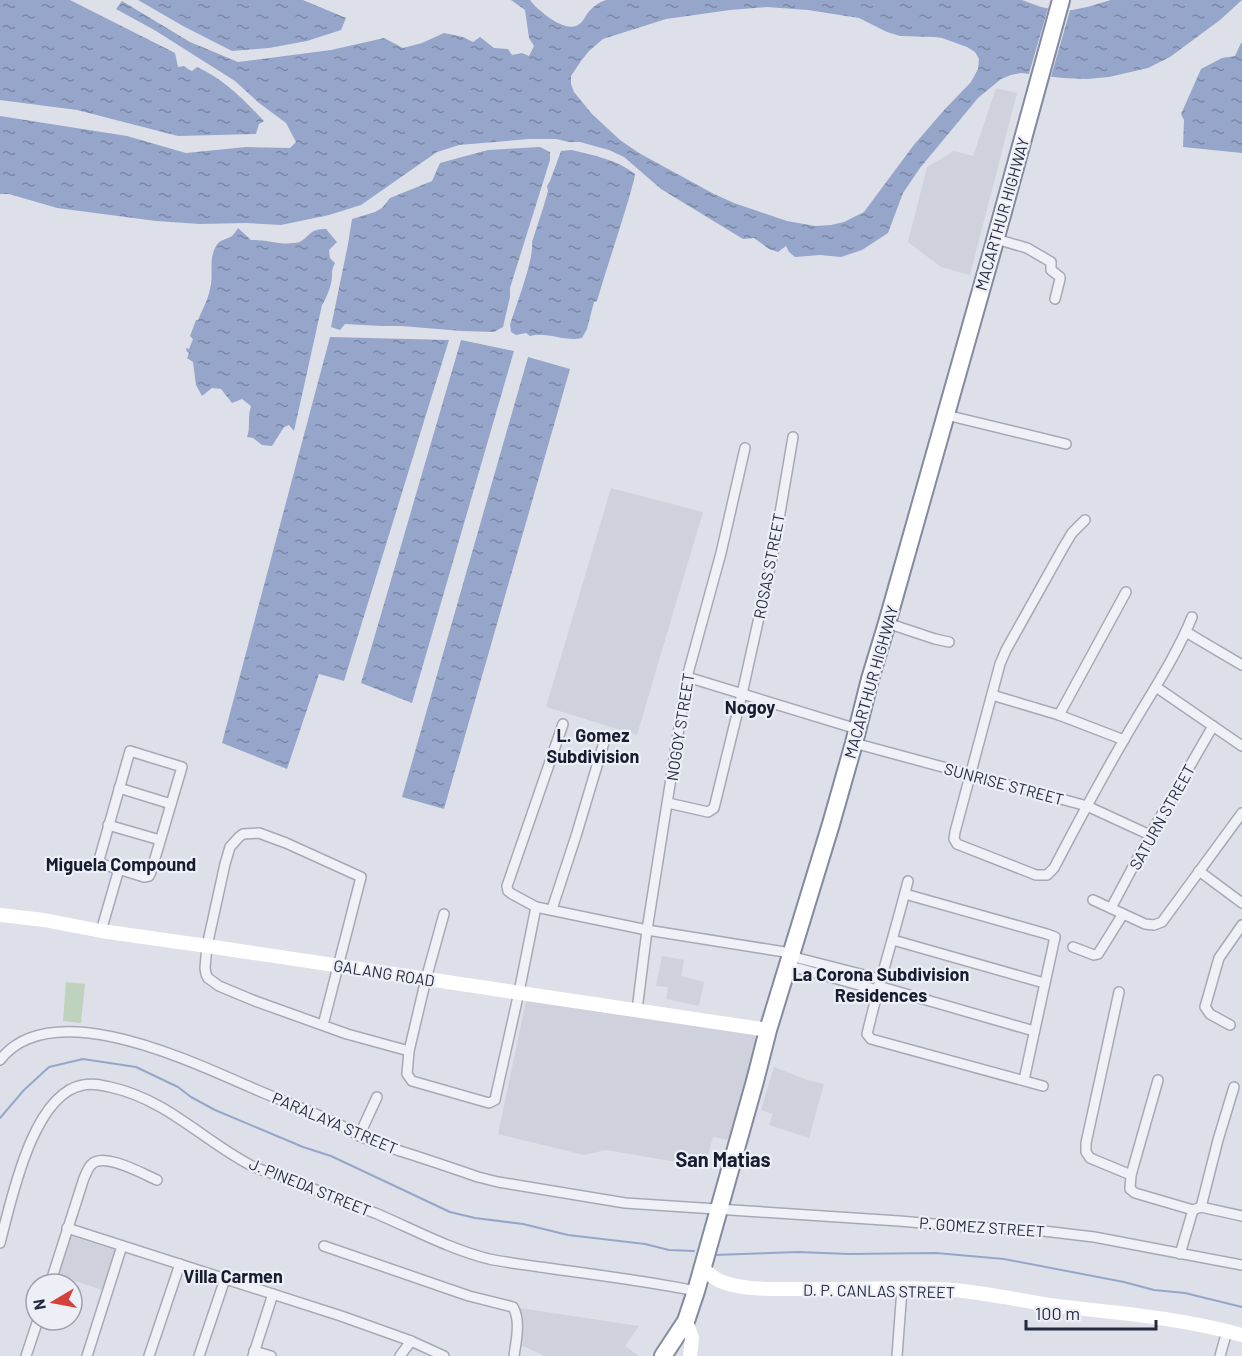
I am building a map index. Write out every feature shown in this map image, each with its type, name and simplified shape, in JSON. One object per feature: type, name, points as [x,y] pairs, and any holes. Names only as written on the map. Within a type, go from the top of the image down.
[{"type":"highway","name":"MACARTHUR HIGHWAY","points":[[663,1356],[686,1321],[696,1289],[768,1030],[856,736],[1060,3]]},
{"type":"street","points":[[996,239],[1027,248],[1051,262],[1052,272],[1060,277],[1055,299]]},
{"type":"street","points":[[946,415],[1066,444]]},
{"type":"street","name":"ROSAS STREET","points":[[668,802],[708,812],[714,808],[773,554],[793,437]]},
{"type":"street","name":"NOGOY STREET","points":[[637,1010],[647,930],[687,677],[721,553],[745,448]]},
{"type":"street","points":[[1085,520],[1072,533],[1063,548],[1000,664],[955,832],[954,839],[957,844],[1036,875],[1047,874],[1054,868],[1124,740],[1156,687],[1192,617]]},
{"type":"street","points":[[1059,716],[1126,592]]},
{"type":"street","points":[[887,623],[949,642]]},
{"type":"street","points":[[1186,632],[1241,662]]},
{"type":"street","name":"SUNRISE STREET","points":[[687,677],[742,694],[970,775],[1087,806],[1150,835]]},
{"type":"street","points":[[1156,687],[1242,746]]},
{"type":"street","points":[[992,695],[1124,740]]},
{"type":"street","points":[[563,724],[507,886],[508,891],[512,894],[536,906],[790,958],[1034,1031]]},
{"type":"street","name":"SATURN STREET","points":[[1111,908],[1213,726]]},
{"type":"street","points":[[552,909],[604,739]]},
{"type":"street","points":[[130,751],[182,767],[149,876],[144,877],[102,864],[99,860],[119,788],[130,751]]},
{"type":"street","points":[[119,788],[171,804]]},
{"type":"street","points":[[1094,900],[1145,924],[1154,925],[1162,922],[1242,813]]},
{"type":"street","points":[[108,825],[160,840]]},
{"type":"street","points":[[323,1025],[361,877],[259,833],[243,834],[230,847],[225,864],[207,946],[205,968],[208,978],[219,986],[255,1001],[347,1034],[409,1051]]},
{"type":"street","points":[[101,931],[119,869]]},
{"type":"street","points":[[1199,871],[1242,903]]},
{"type":"street","points":[[908,881],[867,1034],[871,1039],[1043,1086]]},
{"type":"street","points":[[905,894],[1055,937],[1024,1080]]},
{"type":"street","points":[[444,914],[409,1051],[407,1074],[412,1081],[492,1102],[496,1095],[536,906]]},
{"type":"street","points":[[1073,947],[1094,955],[1098,954],[1123,914]]},
{"type":"street","name":"GALANG ROAD","points":[[0,915],[768,1030]]},
{"type":"street","points":[[1230,1025],[1210,1014],[1205,1007],[1220,958],[1242,925]]},
{"type":"street","points":[[893,940],[1044,983]]},
{"type":"street","points":[[1119,992],[1086,1143],[1086,1152],[1090,1158],[1131,1175]]},
{"type":"street","name":"PARALAYA STREET","points":[[0,1060],[6,1052],[21,1042],[45,1033],[68,1031],[116,1038],[179,1057],[338,1124],[359,1136],[478,1177],[625,1203],[719,1209]]},
{"type":"street","points":[[1158,1080],[1131,1175],[1130,1189],[1135,1193],[1197,1209],[1242,1216]]},
{"type":"street","name":"J. PINEDA STREET","points":[[0,1244],[11,1197],[35,1132],[44,1115],[65,1093],[81,1085],[96,1084],[128,1091],[153,1102],[253,1166],[380,1215],[462,1251],[491,1259],[696,1289]]},
{"type":"street","points":[[1180,1254],[1197,1209],[1234,1087]]},
{"type":"street","points":[[359,1136],[377,1097]]},
{"type":"street","points":[[54,1272],[84,1178],[91,1164],[99,1160],[108,1160],[157,1180]]},
{"type":"street","name":"P. GOMEZ STREET","points":[[719,1209],[1035,1230],[1094,1237],[1242,1265]]},
{"type":"street","points":[[67,1228],[342,1316],[411,1341],[444,1356]]},
{"type":"street","points":[[87,1356],[122,1246]]},
{"type":"street","points":[[324,1246],[469,1296],[513,1307],[516,1311],[517,1324],[514,1356]]},
{"type":"street","points":[[149,1356],[180,1264]]},
{"type":"street","name":"D. P. CANLAS STREET","points":[[702,1268],[719,1281],[765,1289],[955,1290],[1168,1319],[1242,1335]]},
{"type":"street","points":[[199,1356],[225,1279]]},
{"type":"street","name":"D. P. CANLAS STREET","points":[[696,1289],[729,1284]]},
{"type":"street","points":[[897,1356],[902,1289]]},
{"type":"street","points":[[271,1356],[254,1354],[273,1294]]},
{"type":"street","points":[[686,1321],[692,1338],[690,1356]]},
{"type":"street","points":[[1220,1356],[1227,1331]]},
{"type":"street","points":[[26,1356],[34,1332]]},
{"type":"street","points":[[400,1356],[411,1341]]},
{"type":"shaded area","points":[[996,88],[1017,93],[970,275],[941,267],[908,242],[927,167],[954,151],[973,156]]},
{"type":"shaded area","points":[[611,488],[703,512],[637,735],[546,707]]},
{"type":"shaded area","points":[[662,956],[684,960],[681,976],[704,982],[699,1006],[666,999],[668,987],[656,986]]},
{"type":"shaded area","points":[[526,1001],[753,1034],[757,1038],[729,1140],[713,1137],[706,1163],[683,1163],[606,1150],[584,1155],[498,1134]]},
{"type":"shaded area","points":[[774,1067],[824,1084],[809,1138],[769,1125],[773,1114],[761,1110]]},
{"type":"shaded area","points":[[70,1236],[118,1251],[105,1291],[84,1284],[84,1272],[59,1272]]},
{"type":"shaded area","points":[[520,1308],[639,1326],[625,1346],[639,1356],[545,1356],[516,1343]]},
{"type":"green space","points":[[66,982],[85,984],[81,1023],[63,1021]]},
{"type":"water","points":[[0,0],[70,0],[175,53],[178,67],[184,66],[192,71],[197,67],[207,72],[225,84],[264,121],[259,124],[256,134],[178,136],[77,110],[0,100]]},
{"type":"water","points":[[138,0],[303,0],[346,18],[341,30],[307,41],[269,48],[232,51]]},
{"type":"water","points":[[511,0],[530,0],[552,20],[573,27],[581,22],[593,7],[606,0],[1022,0],[1041,7],[1072,10],[1111,0],[1242,0],[1220,20],[1170,57],[1148,68],[1109,77],[1087,79],[1021,73],[1001,79],[978,98],[920,168],[903,193],[888,233],[862,250],[841,257],[820,255],[795,257],[786,246],[778,252],[769,249],[754,238],[743,239],[661,189],[624,157],[580,142],[556,139],[459,145],[437,152],[361,205],[329,215],[281,225],[156,221],[57,208],[9,194],[0,194],[0,116],[127,136],[186,153],[246,147],[290,148],[296,142],[286,123],[235,81],[156,31],[116,9],[122,1],[190,42],[238,62],[331,50],[384,38],[403,48],[422,43],[444,33],[463,37],[473,42],[480,37],[494,48],[508,49],[512,55],[522,53],[529,56],[534,46],[529,38],[525,10]],"holes":[[[767,7],[808,10],[859,18],[900,36],[942,38],[967,47],[975,52],[979,59],[978,69],[971,82],[913,146],[864,212],[844,222],[815,226],[787,221],[714,194],[639,153],[620,140],[592,114],[574,92],[571,84],[571,76],[581,61],[603,39],[666,19]]]},
{"type":"water","points":[[1241,43],[1242,153],[1183,147],[1184,120],[1181,114],[1201,69],[1222,58],[1235,56]]},
{"type":"water","points":[[540,147],[550,152],[550,160],[510,288],[503,327],[494,332],[345,324],[340,330],[331,327],[352,219],[375,212],[382,208],[390,198],[432,181],[440,163],[488,150]]},
{"type":"water","points":[[572,150],[613,162],[635,174],[625,210],[597,301],[594,302],[587,329],[582,338],[530,336],[526,333],[516,335],[511,332],[510,325],[528,271],[532,242],[548,191],[547,186],[561,151]]},
{"type":"water","points":[[238,228],[251,240],[277,243],[299,242],[319,229],[326,229],[337,242],[329,250],[330,258],[335,263],[330,288],[322,305],[294,431],[289,425],[284,427],[272,446],[262,445],[253,438],[247,437],[251,406],[242,399],[232,403],[221,389],[212,388],[202,396],[196,385],[193,362],[187,358],[189,353],[186,348],[189,349],[193,339],[190,336],[209,293],[214,251],[219,242],[232,236]]},
{"type":"water","points":[[330,337],[449,340],[344,681],[319,674],[287,769],[222,743]]},
{"type":"water","points":[[461,340],[514,351],[412,703],[361,683]]},
{"type":"water","points":[[528,357],[570,369],[444,809],[402,797]]},
{"type":"pier","points":[[1049,5],[1071,7],[1050,80],[1028,77]]},
{"type":"waterway","points":[[0,1118],[24,1090],[49,1067],[83,1059],[136,1067],[178,1087],[215,1110],[303,1147],[331,1156],[450,1212],[475,1218],[523,1224],[568,1235],[645,1244],[669,1250],[694,1251]]},
{"type":"waterway","points":[[714,1255],[798,1252],[936,1253],[1004,1259],[1154,1290],[1185,1293],[1242,1307]]},
{"type":"district","name":"Nogoy","points":[[750,708]]},
{"type":"district","name":"L. Gomez Subdivision","points":[[593,746]]},
{"type":"district","name":"Miguela Compound","points":[[121,865]]},
{"type":"district","name":"La Corona Subdivision Residences","points":[[881,985]]},
{"type":"district","name":"San Matias","points":[[723,1160]]},
{"type":"district","name":"Villa Carmen","points":[[233,1277]]}]
